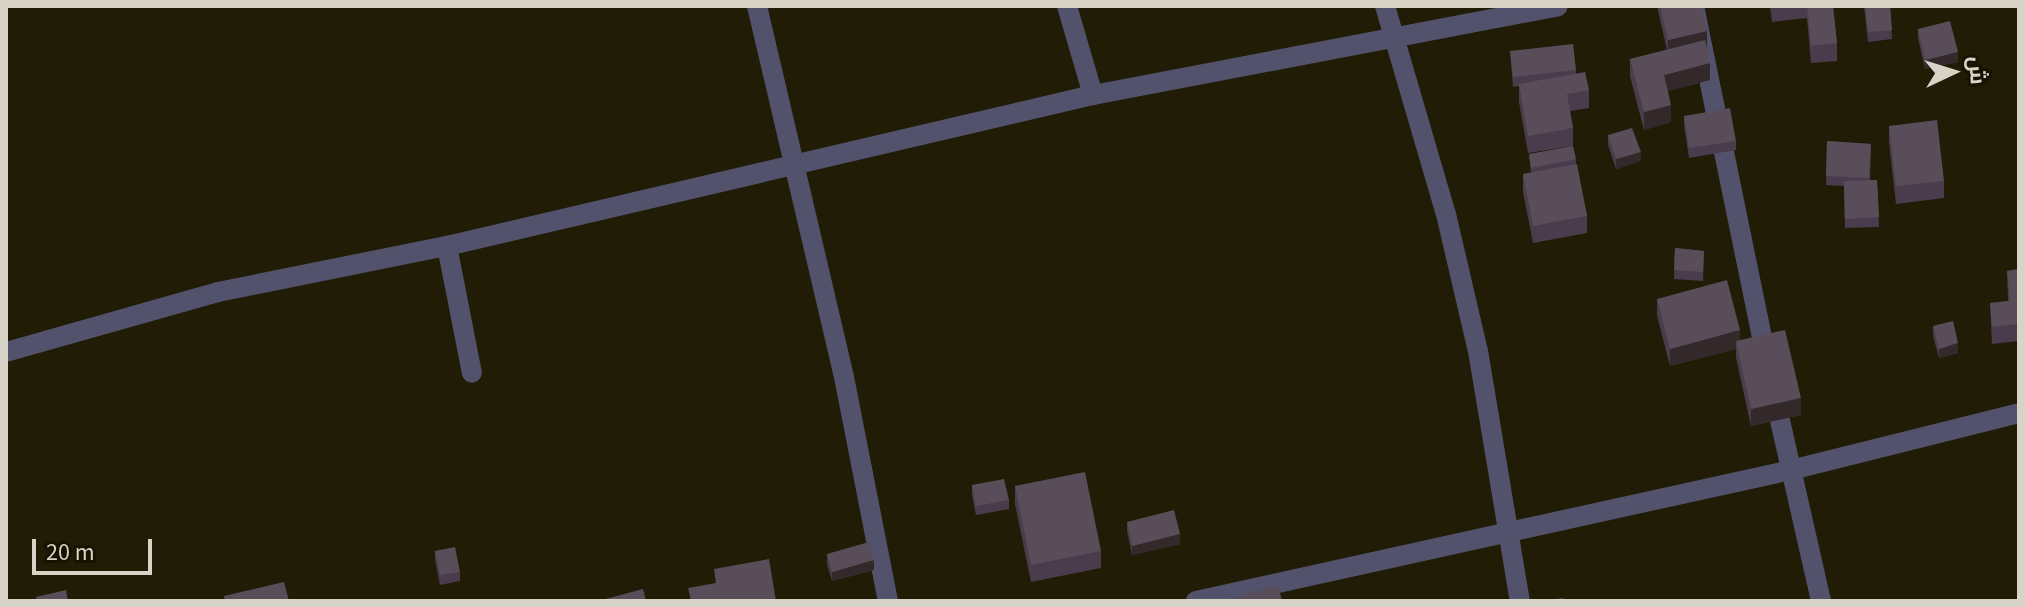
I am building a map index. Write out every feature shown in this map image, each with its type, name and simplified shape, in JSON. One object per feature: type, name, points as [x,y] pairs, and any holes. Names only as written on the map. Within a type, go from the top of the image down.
[{"type":"street","points":[[757,6],[791,164],[844,377],[888,601]]},
{"type":"street","points":[[1067,6],[1093,95]]},
{"type":"street","points":[[1385,6],[1446,214],[1478,351],[1504,530],[1520,601]]},
{"type":"street","points":[[6,352],[218,292],[447,246],[1093,95],[1395,41],[1558,6]]},
{"type":"street","points":[[1694,6],[1821,601]]},
{"type":"street","points":[[447,246],[472,373]]},
{"type":"street","points":[[1196,601],[1504,530],[1791,470],[2019,413]]},
{"type":"building","points":[[1660,6],[1701,6],[1707,31],[1668,40]]},
{"type":"building","points":[[1807,6],[1833,6],[1837,43],[1811,46]]},
{"type":"building","points":[[1865,6],[1890,6],[1892,30],[1868,32]]},
{"type":"building","points":[[1950,21],[1958,52],[1925,60],[1918,29]]},
{"type":"building","points":[[1705,40],[1710,63],[1664,75],[1671,105],[1644,112],[1630,59]]},
{"type":"building","points":[[1573,44],[1576,70],[1513,77],[1510,51]]},
{"type":"building","points":[[1585,72],[1589,90],[1567,94],[1573,128],[1528,136],[1519,84]]},
{"type":"building","points":[[1730,108],[1736,141],[1689,148],[1684,116]]},
{"type":"building","points":[[1937,120],[1944,181],[1896,186],[1889,126]]},
{"type":"building","points":[[1632,128],[1641,152],[1616,159],[1608,135]]},
{"type":"building","points":[[1827,141],[1871,144],[1869,178],[1826,176]]},
{"type":"building","points":[[1573,146],[1576,159],[1531,168],[1529,154]]},
{"type":"building","points":[[1577,164],[1587,216],[1533,226],[1523,174]]},
{"type":"building","points":[[1877,180],[1879,217],[1845,219],[1844,181]]},
{"type":"building","points":[[1675,248],[1704,251],[1703,272],[1674,270]]},
{"type":"building","points":[[2019,269],[2019,324],[1992,327],[1990,303],[2010,301],[2007,271]]},
{"type":"building","points":[[1727,280],[1740,330],[1670,349],[1657,299]]},
{"type":"building","points":[[1953,321],[1958,343],[1939,349],[1933,326]]},
{"type":"building","points":[[1785,330],[1801,398],[1751,409],[1736,341]]},
{"type":"building","points":[[1085,472],[1101,551],[1031,565],[1015,486]]},
{"type":"building","points":[[1004,479],[1009,500],[976,506],[972,485]]},
{"type":"building","points":[[1174,510],[1180,534],[1132,546],[1127,522]]},
{"type":"building","points":[[869,542],[874,560],[832,572],[827,554]]},
{"type":"building","points":[[455,547],[460,572],[440,575],[435,551]]},
{"type":"building","points":[[769,559],[776,601],[691,601],[688,588],[716,583],[714,569]]},
{"type":"building","points":[[284,582],[289,601],[225,601],[224,596]]},
{"type":"building","points":[[1278,585],[1282,601],[1225,601]]},
{"type":"building","points":[[643,589],[646,601],[598,601]]},
{"type":"building","points":[[66,590],[68,601],[37,601],[36,597]]}]
